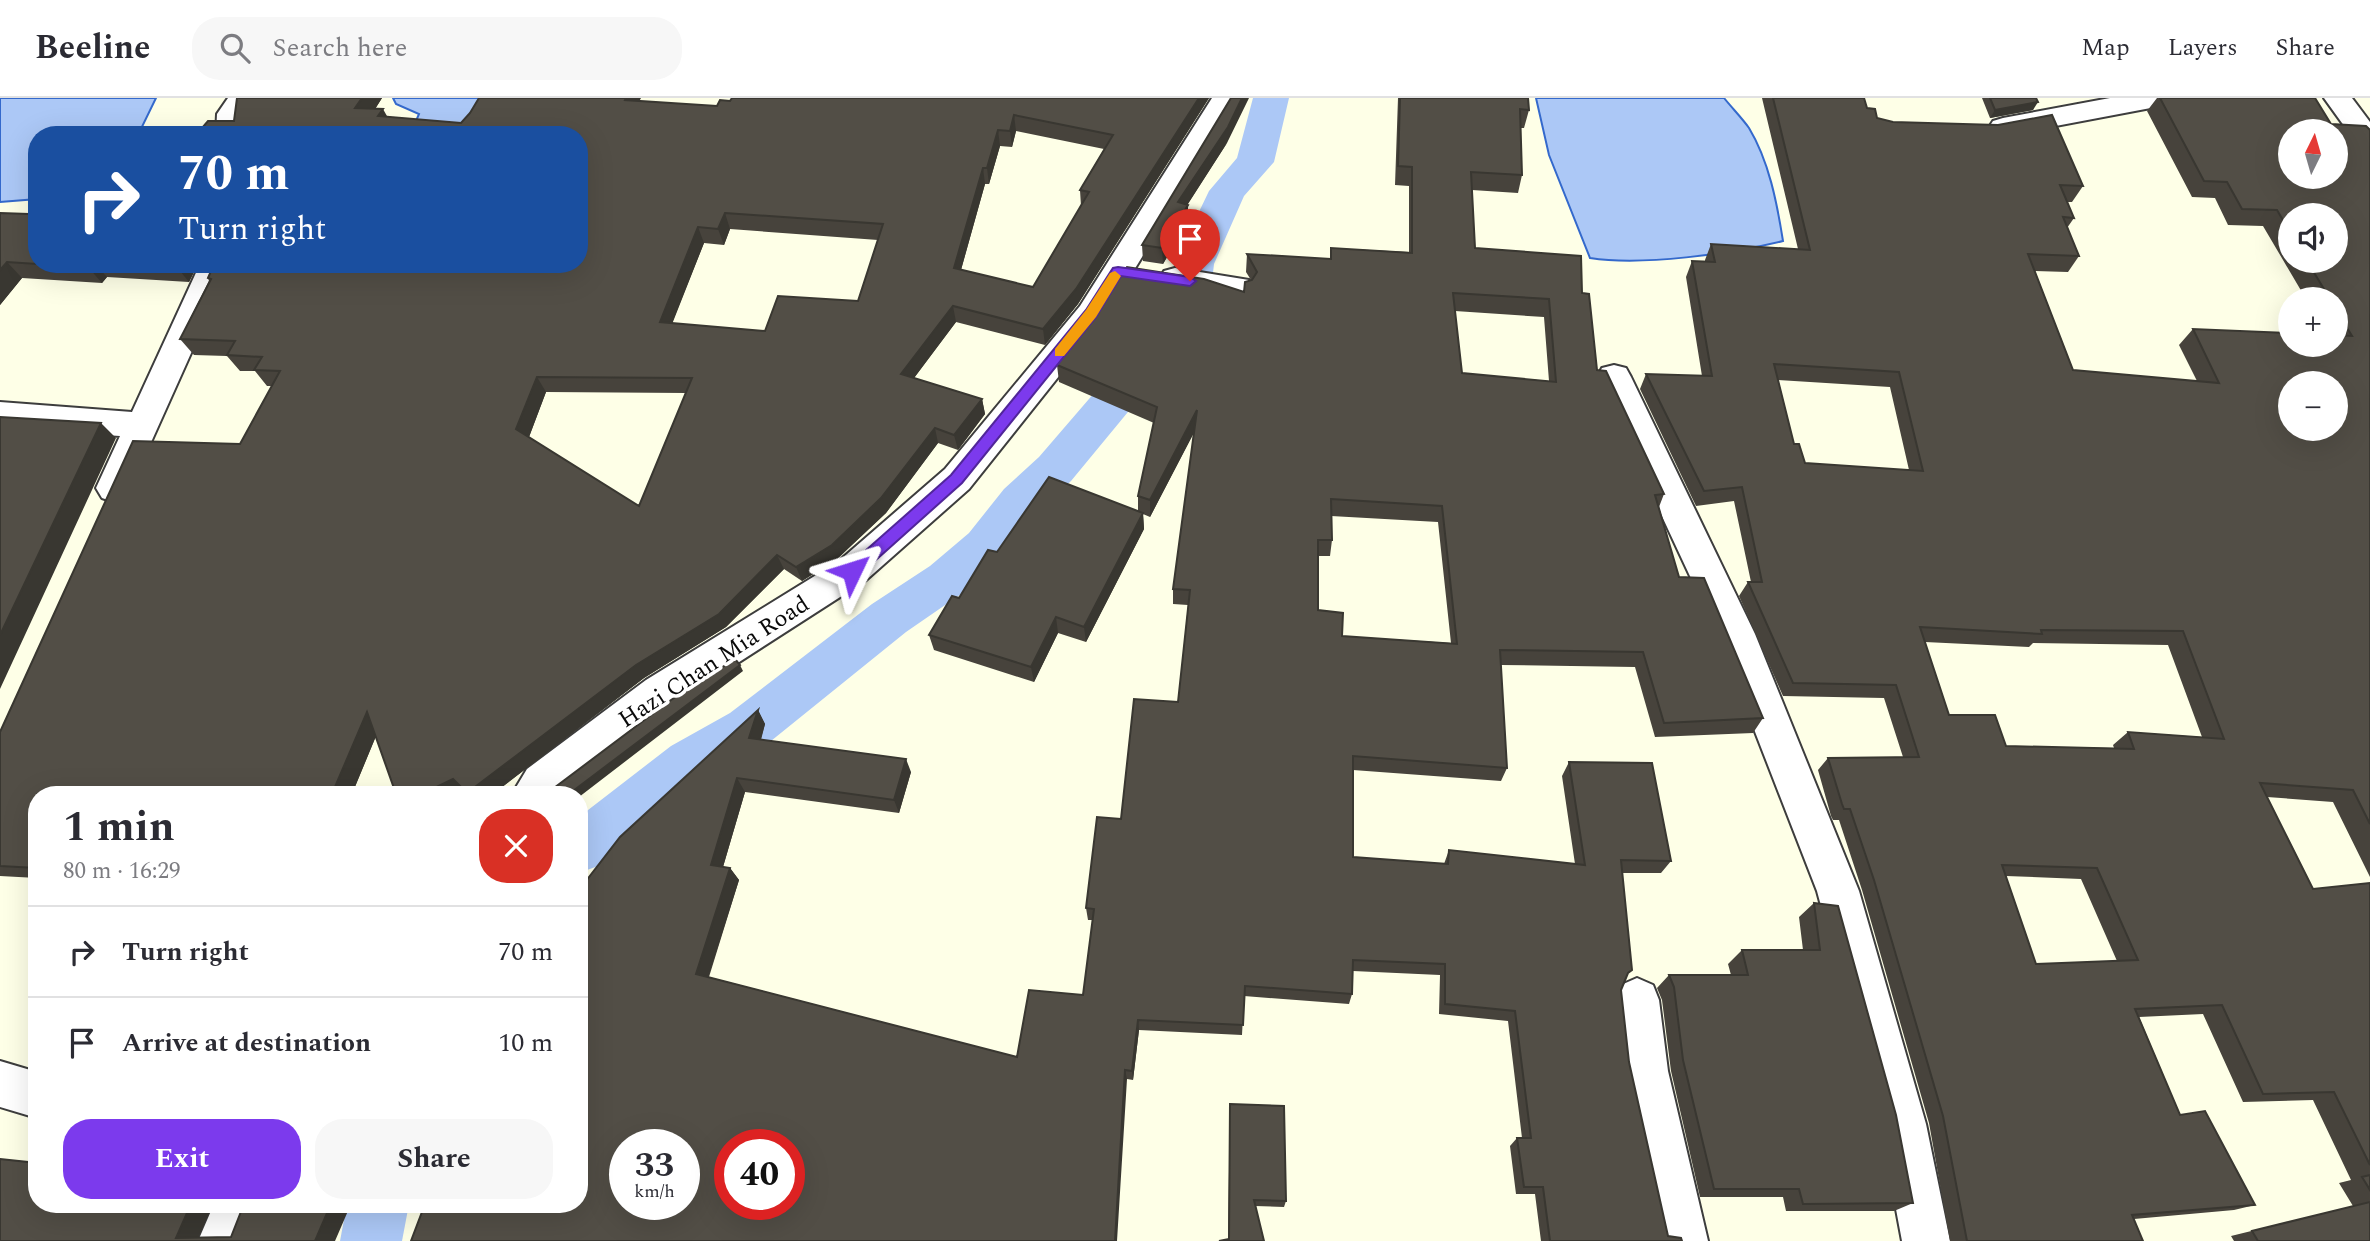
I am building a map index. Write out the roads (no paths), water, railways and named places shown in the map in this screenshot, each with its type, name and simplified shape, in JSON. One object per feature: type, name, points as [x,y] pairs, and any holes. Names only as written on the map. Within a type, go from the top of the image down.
[{"type":"street","points":[[230,126],[231,114],[243,98]]},
{"type":"street","name":"Hazi Chan Mia Road","points":[[538,786],[660,692],[852,571],[957,479],[1091,314],[1226,98]]},
{"type":"street","points":[[1975,130],[1988,130],[2156,98]]},
{"type":"street","points":[[2338,98],[2370,142]]},
{"type":"street","points":[[1118,271],[1238,288]]},
{"type":"street","points":[[103,513],[212,273]]},
{"type":"street","points":[[1614,377],[1736,634],[1838,891],[1903,1124],[1926,1241]]},
{"type":"street","points":[[0,415],[142,425]]},
{"type":"street","points":[[1636,1000],[1645,1071],[1684,1241]]},
{"type":"street","points":[[0,1084],[28,1092]]},
{"type":"street","points":[[222,1241],[236,1213]]},
{"type":"water","points":[[0,98],[156,98],[142,126],[28,126],[28,200],[0,202]]},
{"type":"water","points":[[393,98],[495,98],[481,126],[414,126],[419,114],[396,104]]},
{"type":"water","points":[[1536,98],[1724,98],[1749,128],[1762,154],[1775,197],[1783,241],[1660,260],[1590,258],[1549,155]]},
{"type":"waterway","points":[[588,842],[689,762],[748,729],[889,618],[947,579],[985,546],[1020,501],[1055,469],[1141,367],[1190,299],[1194,264],[1228,191],[1255,162],[1271,98]]},
{"type":"waterway","points":[[371,1241],[376,1213]]}]
